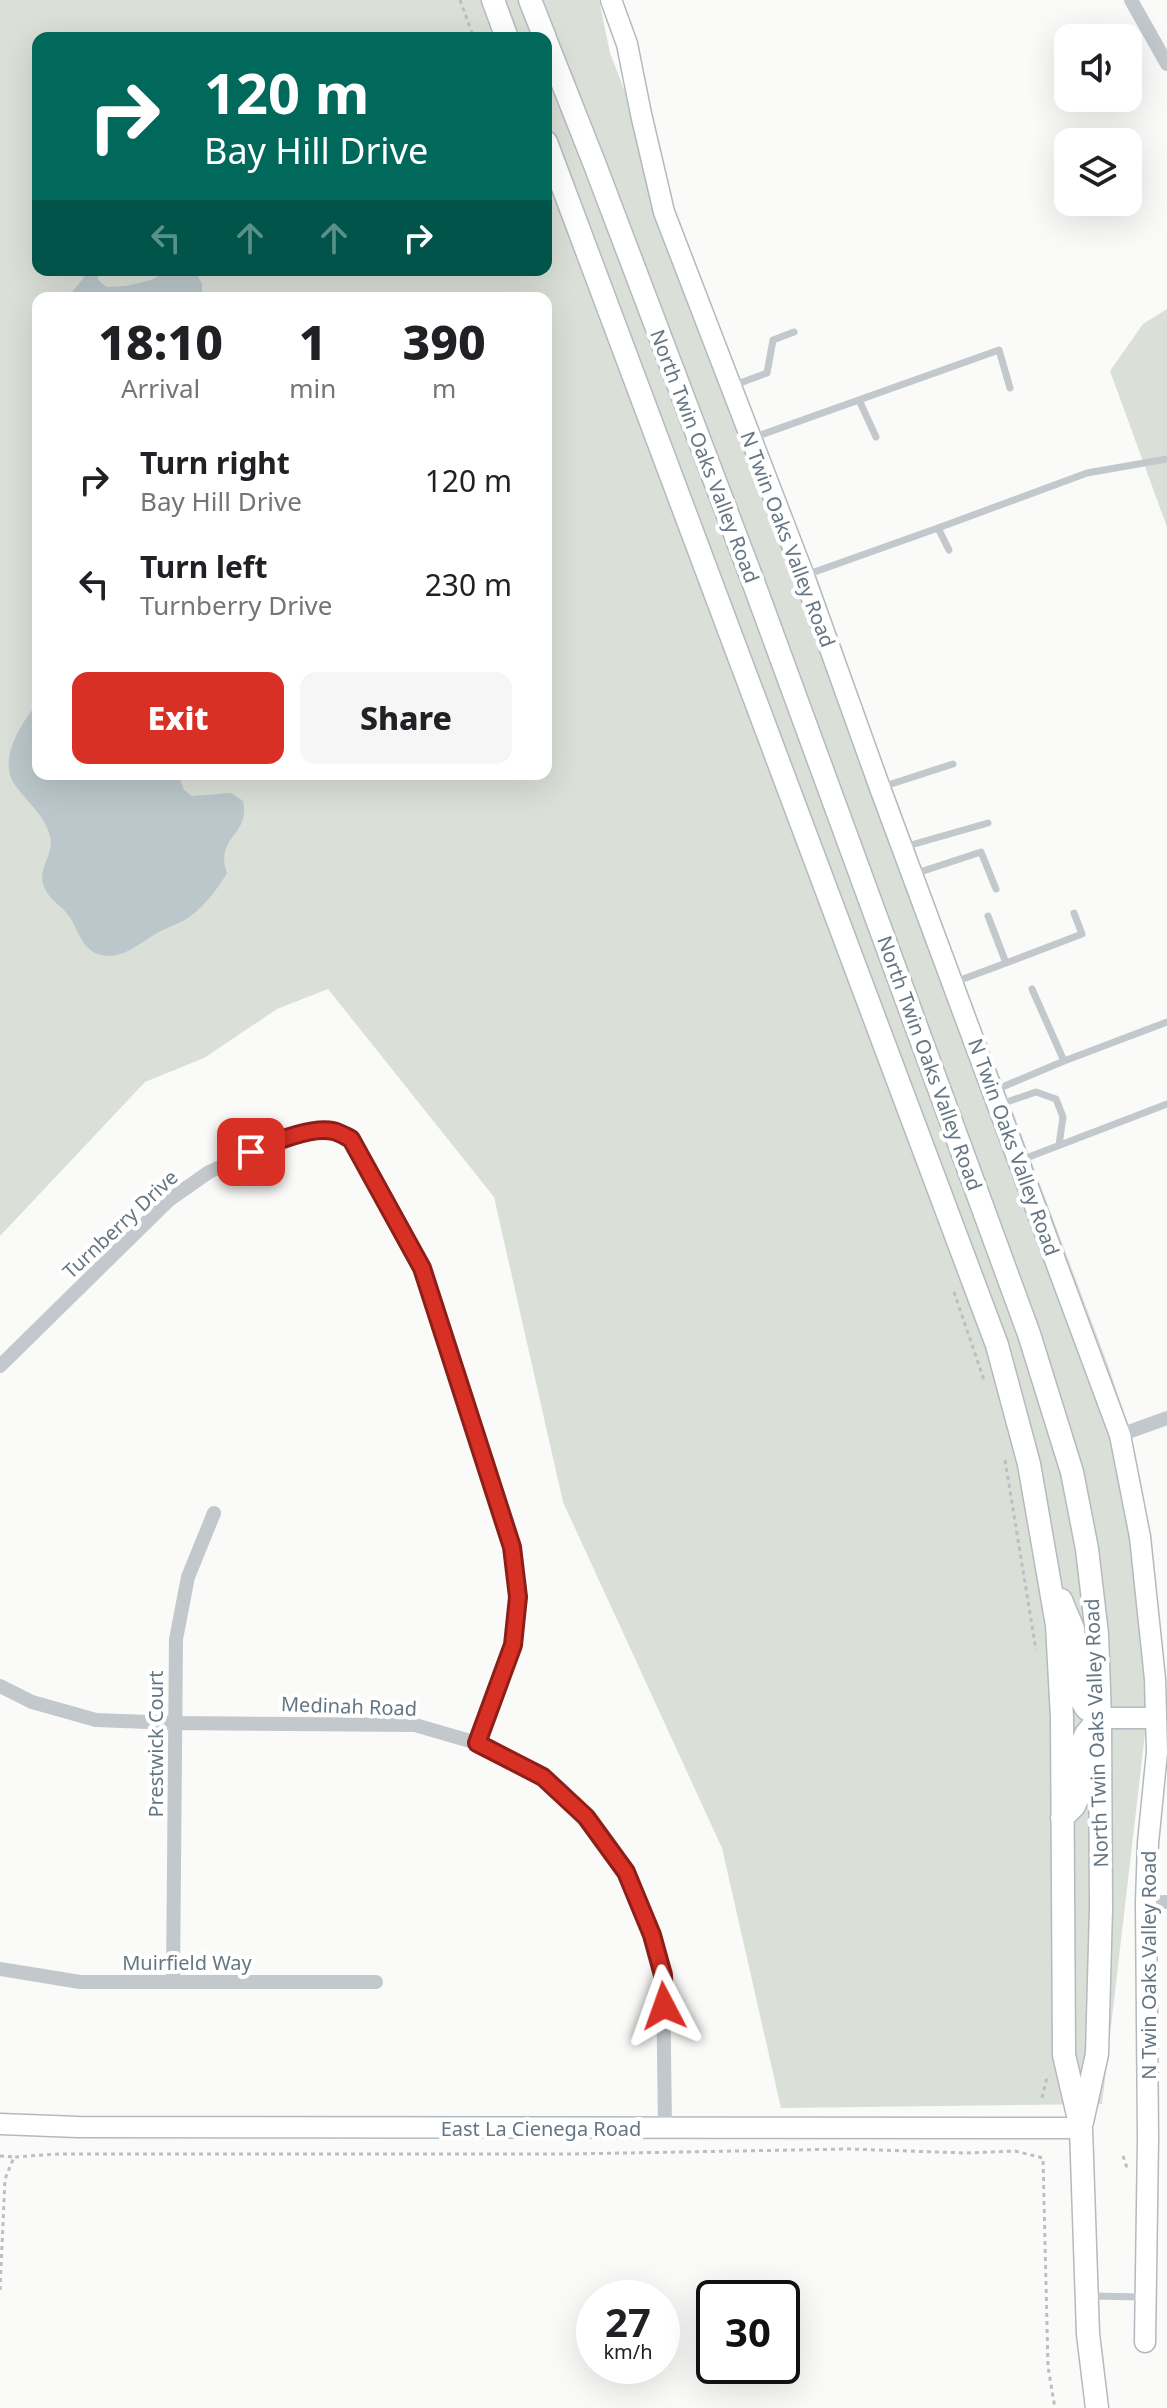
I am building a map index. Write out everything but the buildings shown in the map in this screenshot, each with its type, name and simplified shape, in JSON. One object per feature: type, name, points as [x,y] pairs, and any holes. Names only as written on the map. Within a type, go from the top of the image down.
[{"type":"main road","points":[[493,0],[505,32]]},
{"type":"main road","name":"North Twin Oaks Valley Road","points":[[530,0],[542,32]]},
{"type":"main road","name":"North Twin Oaks Valley Road","points":[[552,58],[754,584],[1029,1334],[1072,1472],[1087,1549],[1097,1634],[1100,1718],[1101,1908],[1097,2054],[1081,2128]]},
{"type":"main road","name":"North Twin Oaks Valley Road","points":[[552,158],[997,1345],[1029,1464],[1058,1641],[1062,1718],[1064,2055],[1081,2128],[1088,2334],[1097,2408]]},
{"type":"main road","points":[[1049,1573],[1073,1629],[1080,1697],[1086,1708],[1100,1718],[1086,1734],[1080,1748],[1080,1793],[1074,1806],[1062,1818]]},
{"type":"street","name":"N Twin Oaks Valley Road","points":[[611,0],[627,44],[664,212],[804,576],[1120,1435],[1140,1537],[1155,1679],[1157,1752],[1146,1903],[1148,2139],[1145,2342]]},
{"type":"street","points":[[1131,0],[1167,64]]},
{"type":"street","name":"Turnberry Drive","points":[[0,1366],[169,1200],[209,1172],[272,1143],[318,1130],[333,1131],[351,1139],[422,1268],[512,1547],[518,1597],[513,1645],[477,1743]]},
{"type":"street","points":[[1120,1435],[1167,1418]]},
{"type":"street","name":"Prestwick Court","points":[[173,1982],[176,1639],[188,1577],[214,1513]]},
{"type":"street","name":"Medinah Road","points":[[0,1686],[32,1702],[96,1720],[415,1725],[477,1743],[543,1777],[586,1817],[626,1872],[652,1935],[663,1975],[665,2129]]},
{"type":"street","points":[[1100,1718],[1156,1718]]},
{"type":"street","points":[[1146,1903],[1167,1902]]},
{"type":"street","name":"Muirfield Way","points":[[0,1969],[80,1982],[376,1982]]},
{"type":"street","name":"East La Cienega Road","points":[[0,2124],[78,2127],[1081,2128]]},
{"type":"lane","points":[[730,387],[767,373],[773,340],[794,332]]},
{"type":"lane","points":[[750,439],[999,350],[1010,388]]},
{"type":"lane","points":[[859,400],[876,437]]},
{"type":"lane","points":[[804,576],[1087,473],[1167,459]]},
{"type":"lane","points":[[938,528],[949,550]]},
{"type":"lane","points":[[880,788],[953,764]]},
{"type":"lane","points":[[902,848],[988,823]]},
{"type":"lane","points":[[912,874],[981,852],[996,889]]},
{"type":"lane","points":[[953,983],[1082,934],[1074,913]]},
{"type":"lane","points":[[988,916],[1006,963]]},
{"type":"lane","points":[[1032,989],[1064,1061]]},
{"type":"lane","points":[[995,1098],[1064,1061],[1167,1022]]},
{"type":"lane","points":[[995,1098],[1036,1092],[1056,1099],[1063,1117],[1059,1145]]},
{"type":"lane","points":[[1019,1161],[1167,1104]]},
{"type":"lane","points":[[1087,2296],[1146,2298]]},
{"type":"path","points":[[460,0],[472,32]]},
{"type":"path","points":[[953,1290],[988,1392]]},
{"type":"path","points":[[1004,1452],[1036,1650]]},
{"type":"path","points":[[1042,2098],[1047,2069]]},
{"type":"path","points":[[0,2156],[569,2154],[849,2149],[966,2153],[1015,2151],[1043,2158],[1048,2367],[1055,2408]]},
{"type":"path","points":[[0,2290],[5,2179],[14,2157]]},
{"type":"shaded area","points":[[0,0],[599,0],[610,53],[806,562],[1108,1365],[1131,1434],[1148,1543],[1149,1699],[1102,2104],[781,2108],[722,1848],[563,1502],[494,1197],[328,989],[277,1009],[204,1058],[145,1082],[0,1236]]},
{"type":"shaded area","points":[[85,276],[98,276],[107,287],[126,286],[159,276],[198,276],[202,284],[202,292],[73,291]]},
{"type":"shaded area","points":[[1167,309],[1167,527],[1110,371],[1143,324]]},
{"type":"shaded area","points":[[32,711],[32,780],[180,780],[184,790],[192,796],[231,793],[243,801],[242,822],[225,851],[227,873],[202,906],[188,918],[123,953],[107,956],[88,948],[69,916],[45,889],[42,875],[50,850],[50,836],[43,820],[12,780],[9,770],[11,750]]},
{"type":"route","points":[[251,1152],[318,1130],[333,1131],[351,1139],[422,1268],[512,1547],[518,1597],[513,1645],[477,1743],[543,1777],[586,1817],[626,1872],[652,1935],[663,1975],[664,2006]]}]
